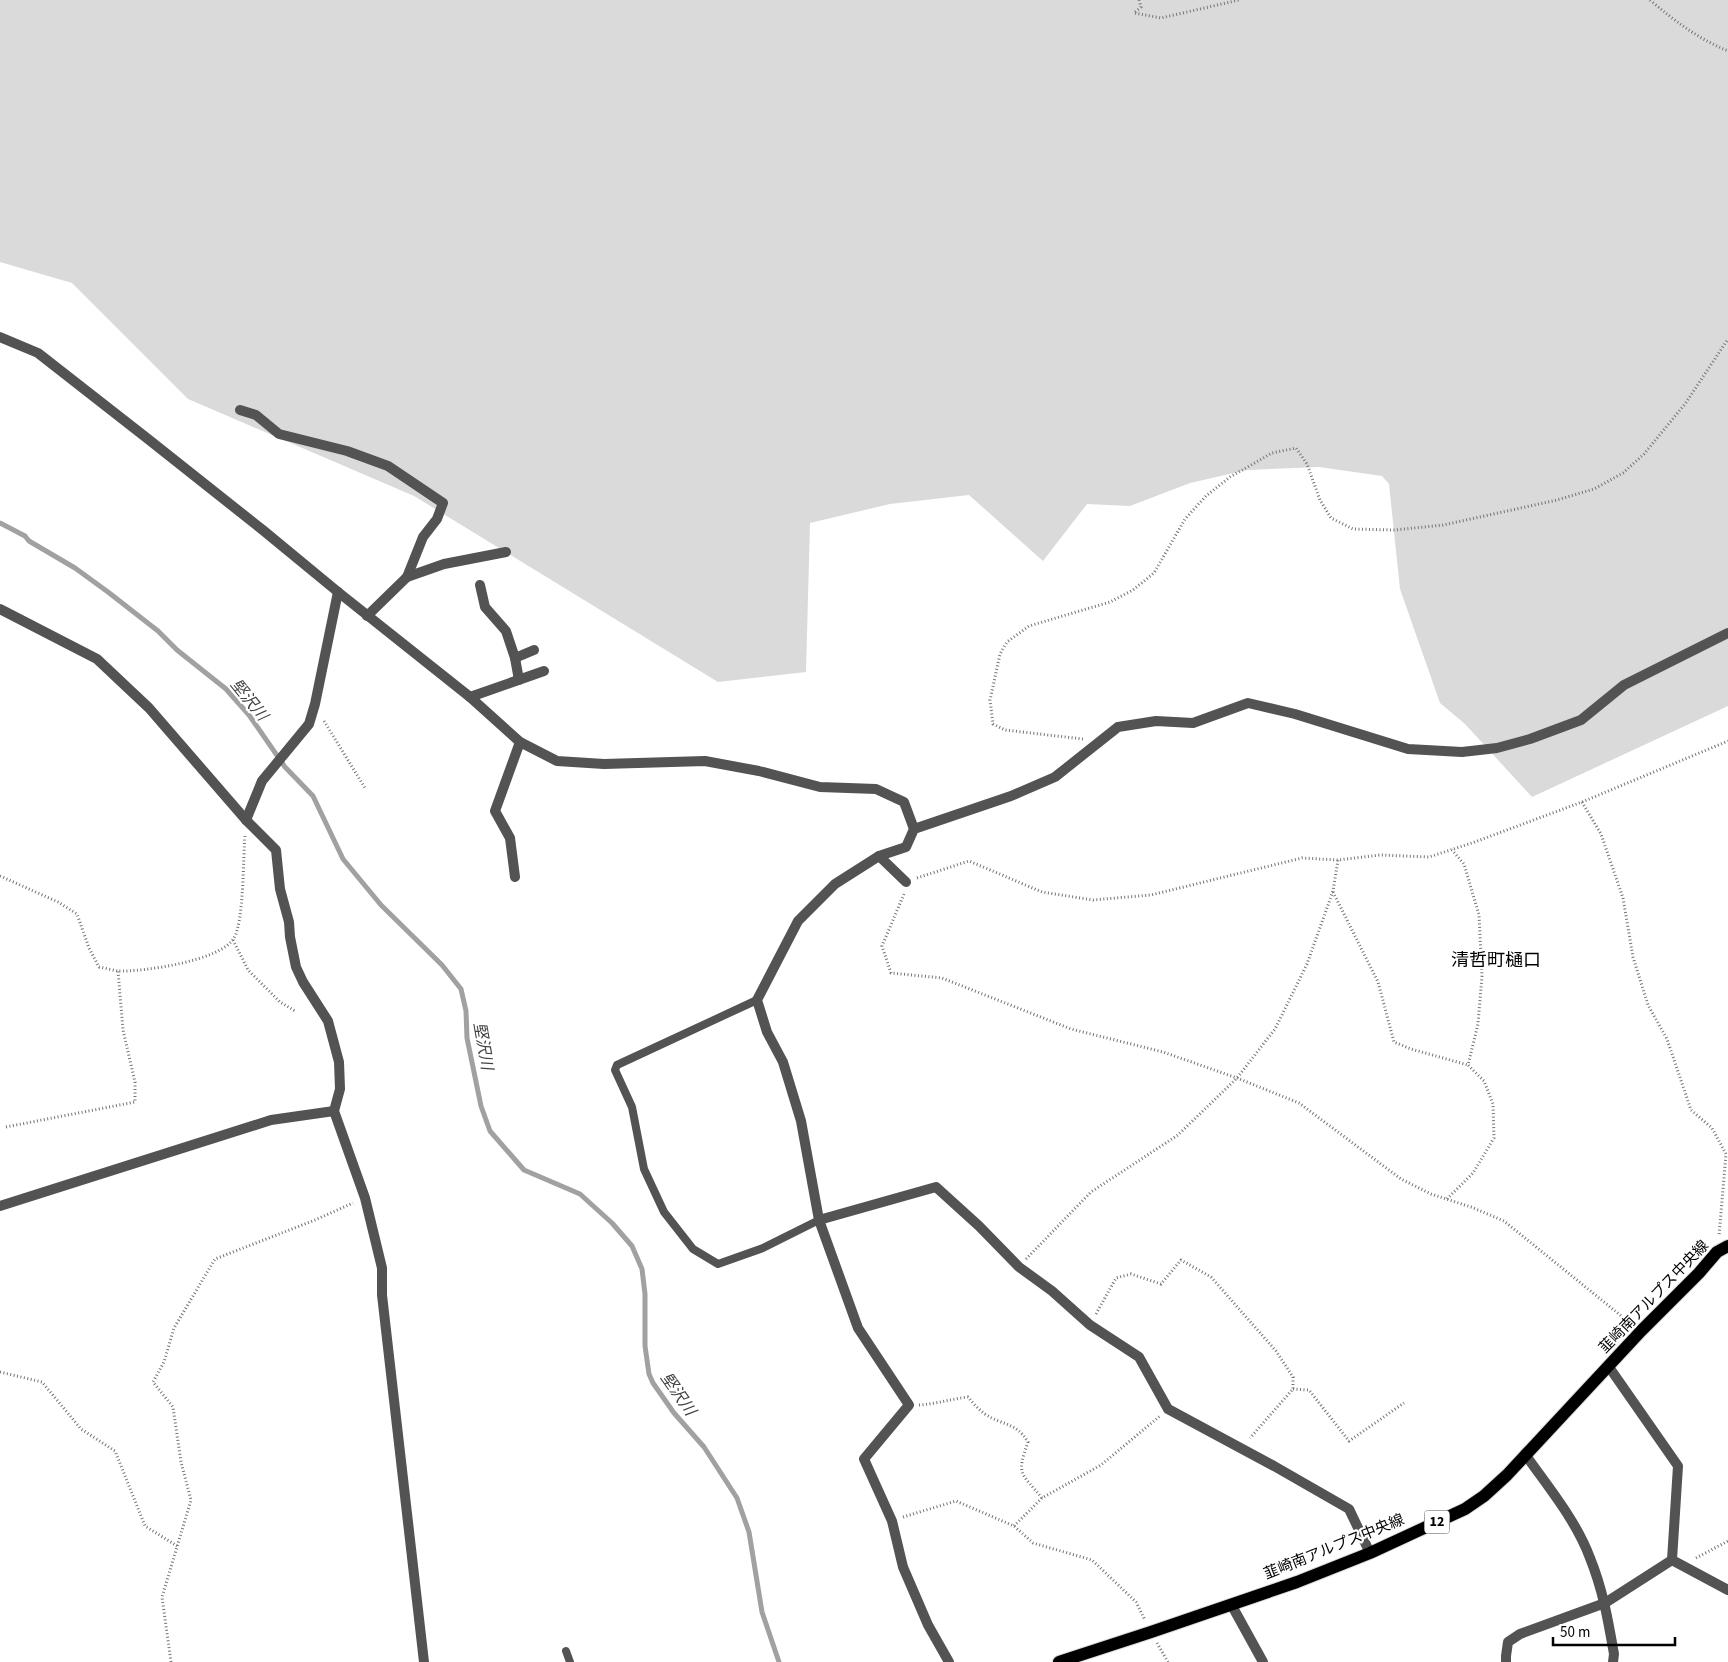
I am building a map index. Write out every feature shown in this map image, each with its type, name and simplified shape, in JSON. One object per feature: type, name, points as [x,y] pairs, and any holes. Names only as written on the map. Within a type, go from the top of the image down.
[{"type":"main road","name":"韮崎南アルプス中央線","points":[[1059,1662],[1297,1582],[1370,1553],[1465,1509],[1484,1496],[1641,1331],[1723,1249]]},
{"type":"street","points":[[0,337],[38,353],[264,530],[367,616],[470,698],[520,742],[557,761],[604,764],[705,761],[758,771],[820,787],[876,789],[904,802],[914,829],[906,848],[879,856],[835,884],[798,921],[757,1000],[767,1032],[783,1062],[801,1121],[819,1220],[858,1328],[909,1405],[864,1458],[892,1521],[903,1567],[928,1625],[949,1662]]},
{"type":"street","points":[[240,410],[256,415],[279,434],[347,451],[388,466],[443,503],[437,519],[423,537],[407,577],[367,616]]},
{"type":"street","points":[[407,577],[444,564],[506,552]]},
{"type":"street","points":[[480,585],[485,607],[506,632],[520,680]]},
{"type":"street","points":[[246,820],[262,781],[309,724],[315,704],[338,592]]},
{"type":"street","points":[[0,609],[97,659],[149,708],[246,820],[276,850],[280,889],[289,922],[296,966],[303,982],[328,1021],[338,1062],[340,1089],[334,1111],[365,1198],[382,1268],[382,1295],[424,1662]]},
{"type":"street","points":[[914,829],[1011,796],[1055,777],[1118,727],[1156,720],[1193,723],[1248,703],[1295,714],[1408,749],[1462,752],[1497,748],[1530,739],[1581,720],[1624,684],[1728,632]]},
{"type":"street","points":[[515,658],[534,650]]},
{"type":"street","points":[[470,698],[544,671]]},
{"type":"street","points":[[515,877],[510,838],[495,811],[520,742]]},
{"type":"street","points":[[879,856],[906,882]]},
{"type":"street","points":[[0,1206],[271,1120],[334,1111]]},
{"type":"street","points":[[819,1220],[936,1187],[979,1226],[1019,1267],[1052,1291],[1090,1325],[1139,1356],[1168,1409],[1349,1509],[1370,1553]]},
{"type":"street","points":[[1609,1366],[1678,1466],[1672,1560]]},
{"type":"street","points":[[1525,1454],[1574,1526],[1590,1556],[1605,1603],[1614,1654],[1613,1662]]},
{"type":"street","points":[[1672,1560],[1728,1590]]},
{"type":"street","points":[[1506,1662],[1508,1642],[1520,1634],[1605,1603],[1672,1560]]},
{"type":"street","points":[[1231,1604],[1263,1662]]},
{"type":"lane","points":[[757,1000],[617,1065],[615,1070],[632,1107],[644,1169],[664,1212],[693,1249],[718,1264],[763,1248],[819,1220]]},
{"type":"lane","points":[[566,1651],[570,1662]]},
{"type":"path","points":[[1139,0],[1141,7],[1134,13],[1161,18],[1239,0]]},
{"type":"path","points":[[1650,0],[1678,23],[1706,42],[1728,51]]},
{"type":"path","points":[[1098,741],[1005,730],[992,724],[990,700],[1000,654],[1008,642],[1029,626],[1110,602],[1133,590],[1154,572],[1185,519],[1206,496],[1230,477],[1272,453],[1296,448],[1307,464],[1320,500],[1332,518],[1353,529],[1395,530],[1443,525],[1557,500],[1594,488],[1623,473],[1644,454],[1685,404],[1728,339]]},
{"type":"path","points":[[315,704],[332,736],[365,788]]},
{"type":"path","points":[[1641,1331],[1504,1221],[1472,1207],[1431,1194],[1401,1179],[1299,1103],[1237,1078],[1163,1052],[1071,1029],[942,978],[891,973],[882,946],[902,900],[906,882],[969,862],[1042,892],[1093,900],[1151,895],[1302,858],[1338,860],[1380,855],[1429,857],[1582,802],[1728,741]]},
{"type":"path","points":[[1582,802],[1601,834],[1623,898],[1633,957],[1648,1005],[1667,1039],[1691,1110],[1712,1128],[1726,1154],[1723,1249]]},
{"type":"path","points":[[246,820],[239,919],[234,940],[248,970],[280,1002],[295,1011]]},
{"type":"path","points":[[1452,850],[1464,864],[1479,915],[1482,976],[1478,1024],[1468,1065]]},
{"type":"path","points":[[1019,1267],[1091,1192],[1178,1135],[1237,1078],[1275,1029],[1307,964],[1333,891],[1338,860]]},
{"type":"path","points":[[0,876],[58,902],[77,914],[89,948],[99,967],[118,971],[174,966],[212,955],[234,940]]},
{"type":"path","points":[[1333,891],[1378,982],[1394,1042],[1468,1065],[1484,1081],[1493,1104],[1494,1138],[1473,1173],[1447,1199]]},
{"type":"path","points":[[6,1127],[135,1102],[135,1082],[123,1030],[118,971]]},
{"type":"path","points":[[171,1662],[162,1597],[190,1500],[181,1462],[172,1407],[153,1382],[164,1362],[174,1328],[215,1259],[315,1220],[365,1198]]},
{"type":"path","points":[[1090,1325],[1116,1278],[1131,1274],[1161,1284],[1181,1260],[1211,1277],[1276,1351],[1293,1378],[1293,1390],[1241,1448]]},
{"type":"path","points":[[0,1372],[42,1382],[81,1429],[115,1451],[144,1526],[177,1546]]},
{"type":"path","points":[[1293,1390],[1308,1390],[1349,1441],[1404,1403]]},
{"type":"path","points":[[909,1405],[933,1404],[953,1398],[968,1397],[985,1414],[1022,1432],[1028,1442],[1021,1464],[1022,1472],[1042,1498]]},
{"type":"path","points":[[1014,1526],[1042,1498],[1101,1465],[1168,1409]]},
{"type":"path","points":[[892,1521],[956,1501],[1014,1526],[1032,1543],[1092,1560],[1136,1602],[1168,1662]]},
{"type":"path","points":[[1682,1566],[1728,1541]]},
{"type":"shaded area","points":[[0,0],[1728,0],[1728,706],[1532,797],[1465,724],[1440,703],[1400,589],[1389,484],[1382,476],[1319,467],[1247,470],[1190,483],[1130,506],[1087,504],[1043,561],[969,495],[890,504],[810,523],[806,672],[718,682],[414,496],[188,399],[72,283],[0,262]]},
{"type":"waterway","name":"堅沢川","points":[[0,523],[25,536],[29,541],[75,568],[108,592],[158,631],[177,650],[226,689],[249,715],[285,767],[313,796],[343,859],[381,905],[442,965],[461,989],[466,1011],[467,1038],[481,1106],[490,1131],[524,1170],[580,1194],[612,1223],[632,1246],[642,1269],[645,1294],[645,1346],[649,1374],[674,1413],[704,1447],[737,1498],[749,1532],[762,1612],[779,1662]]},
{"type":"district","name":"清哲町樋口","points":[[1496,960]]}]
